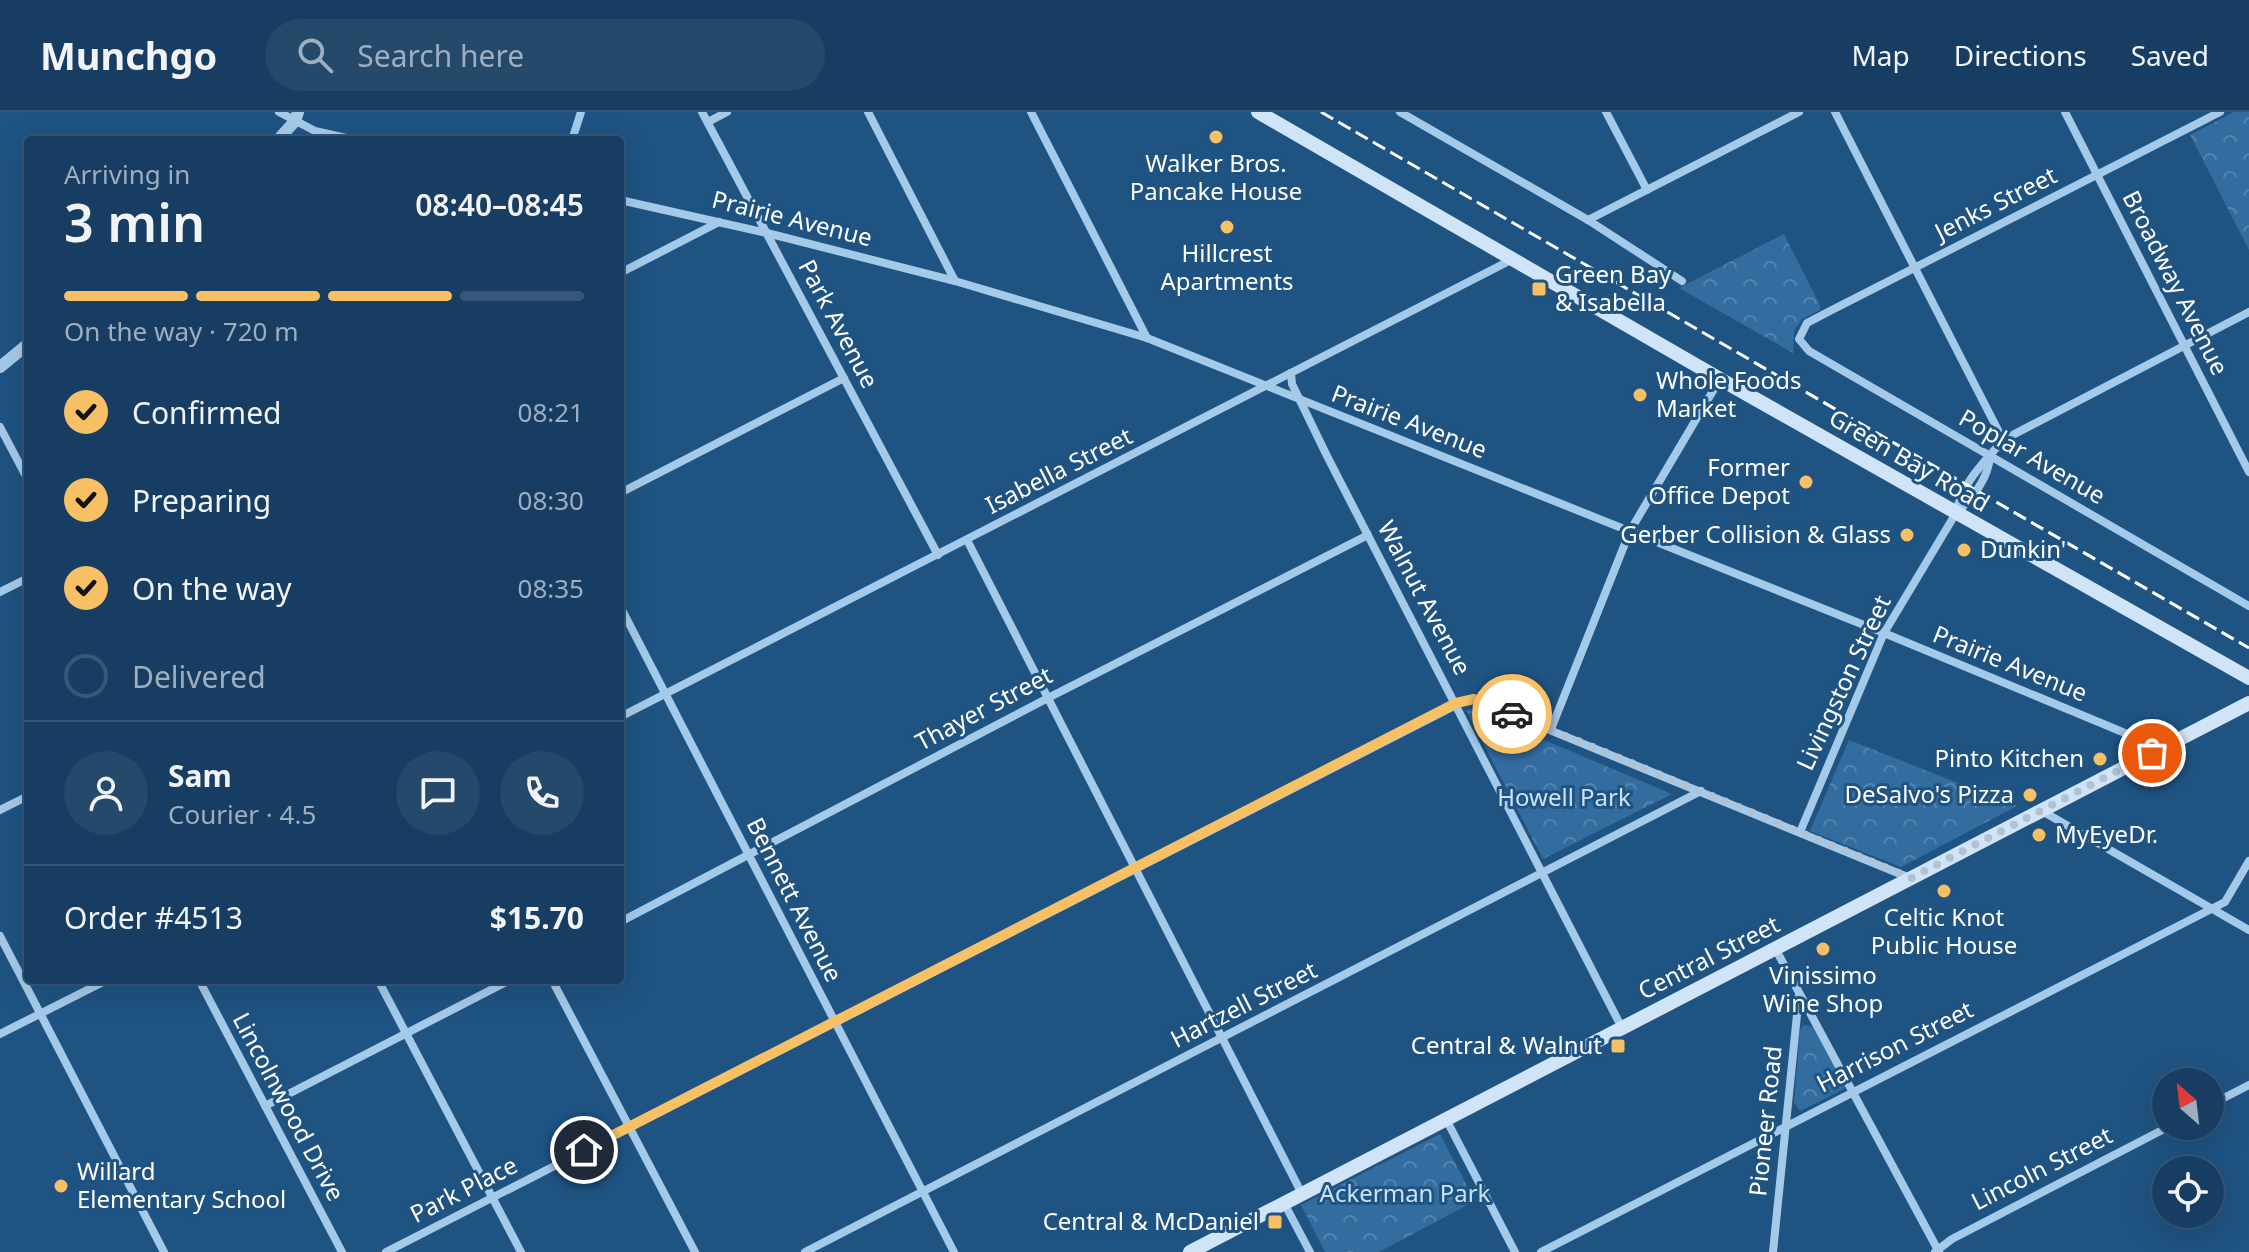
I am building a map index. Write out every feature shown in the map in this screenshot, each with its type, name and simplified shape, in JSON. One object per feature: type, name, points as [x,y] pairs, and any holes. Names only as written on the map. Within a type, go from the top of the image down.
[{"type":"main road","name":"Green Bay Road","points":[[1258,112],[1720,379],[2249,678]]},
{"type":"main road","name":"Central Street","points":[[1190,1252],[2249,703]]},
{"type":"street","points":[[279,112],[296,116],[315,131],[337,136]]},
{"type":"street","points":[[573,136],[581,112]]},
{"type":"street","name":"Park Avenue","points":[[702,112],[938,555]]},
{"type":"street","points":[[708,122],[727,112]]},
{"type":"street","points":[[868,112],[955,281]]},
{"type":"street","points":[[1031,112],[1147,338]]},
{"type":"street","points":[[1400,112],[1588,220],[1682,281]]},
{"type":"street","points":[[1606,112],[1647,190]]},
{"type":"street","points":[[1588,220],[1799,112]]},
{"type":"street","points":[[1835,112],[2003,440]]},
{"type":"street","name":"Broadway Avenue","points":[[2065,112],[2249,472]]},
{"type":"street","name":"Jenks Street","points":[[1799,339],[1807,323],[2220,112]]},
{"type":"street","points":[[284,136],[296,116]]},
{"type":"street","name":"Prairie Avenue","points":[[624,201],[767,233],[955,281],[1147,338],[1884,633],[2161,748]]},
{"type":"street","points":[[624,271],[719,222]]},
{"type":"street","name":"Isabella Street","points":[[624,715],[1514,258]]},
{"type":"street","name":"Livingston Street","points":[[1800,832],[1884,633],[1956,513],[1959,498],[1980,464],[2003,440],[2249,312]]},
{"type":"street","name":"Poplar Avenue","points":[[1799,339],[1809,351],[2249,606]]},
{"type":"street","points":[[0,367],[24,347]]},
{"type":"street","name":"Walnut Avenue","points":[[1291,373],[1292,384],[1300,401],[1622,1028]]},
{"type":"street","points":[[624,491],[844,378]]},
{"type":"street","points":[[1551,729],[1630,531],[1720,379]]},
{"type":"street","points":[[0,427],[24,472]]},
{"type":"street","name":"Thayer Street","points":[[624,920],[1368,535]]},
{"type":"street","points":[[967,540],[1302,1194]]},
{"type":"street","points":[[0,592],[24,580]]},
{"type":"street","name":"Bennett Avenue","points":[[624,614],[954,1252]]},
{"type":"street","points":[[1456,703],[1474,699],[1911,878]]},
{"type":"street","name":"Park Place","points":[[386,1252],[1456,703]]},
{"type":"street","name":"Hartzell Street","points":[[805,1252],[1701,791]]},
{"type":"street","points":[[0,810],[24,798]]},
{"type":"street","points":[[2042,810],[2249,930]]},
{"type":"street","name":"Harrison Street","points":[[1541,1252],[1851,1091],[2213,909],[2225,902],[2249,861]]},
{"type":"street","points":[[0,936],[24,982]]},
{"type":"street","points":[[1775,948],[1937,1251]]},
{"type":"street","points":[[25,984],[164,1252]]},
{"type":"street","points":[[0,1034],[99,984]]},
{"type":"street","name":"Lincolnwood Drive","points":[[201,984],[342,1252]]},
{"type":"street","points":[[380,984],[521,1252]]},
{"type":"street","points":[[265,1106],[502,984]]},
{"type":"street","points":[[554,984],[695,1252]]},
{"type":"street","name":"Pioneer Road","points":[[1773,1252],[1799,994]]},
{"type":"street","points":[[2224,1098],[2249,1085]]},
{"type":"street","points":[[1446,1119],[1515,1252]]},
{"type":"street","name":"Lincoln Street","points":[[1937,1251],[1952,1239],[2152,1135]]},
{"type":"street","points":[[1284,1203],[1310,1252]]},
{"type":"green space","points":[[2234,112],[2249,112],[2249,250],[2190,135]]},
{"type":"green space","points":[[1784,234],[1820,305],[1820,310],[1802,319],[1794,331],[1793,353],[1679,288]]},
{"type":"green space","name":"Howell Park","points":[[1471,709],[1672,794],[1543,859],[1466,710]]},
{"type":"green space","points":[[1849,740],[2017,806],[1901,867],[1810,831]]},
{"type":"green space","points":[[1804,1025],[1813,1027],[1845,1084],[1844,1089],[1800,1111],[1794,1102],[1800,1030]]},
{"type":"green space","name":"Ackerman Park","points":[[1440,1134],[1475,1201],[1379,1252],[1325,1252],[1301,1205]]},
{"type":"railway","points":[[1321,112],[2249,648]]},
{"type":"way so far","points":[[1512,714],[1911,878],[2152,753]]},
{"type":"place","name":"Walker Bros. Pancake House","points":[[1216,137]]},
{"type":"place","name":"Hillcrest Apartments","points":[[1227,227]]},
{"type":"place","name":"Green Bay & Isabella","points":[[1539,289]]},
{"type":"place","name":"Whole Foods Market","points":[[1640,395]]},
{"type":"place","name":"Former Office Depot","points":[[1806,482]]},
{"type":"place","name":"Gerber Collision & Glass","points":[[1907,535]]},
{"type":"place","name":"Dunkin'","points":[[1964,550]]},
{"type":"place","name":"Pinto Kitchen","points":[[2100,759]]},
{"type":"place","name":"DeSalvo's Pizza","points":[[2030,795]]},
{"type":"place","name":"MyEyeDr.","points":[[2039,835]]},
{"type":"place","name":"Celtic Knot Public House","points":[[1944,891]]},
{"type":"place","name":"Vinissimo Wine Shop","points":[[1823,949]]},
{"type":"place","name":"Central & Walnut","points":[[1618,1046]]},
{"type":"place","name":"Willard Elementary School","points":[[61,1186]]},
{"type":"place","name":"Central & McDaniel","points":[[1275,1222]]},
{"type":"route","points":[[584,1150],[1456,703],[1474,699],[1512,714]]}]
